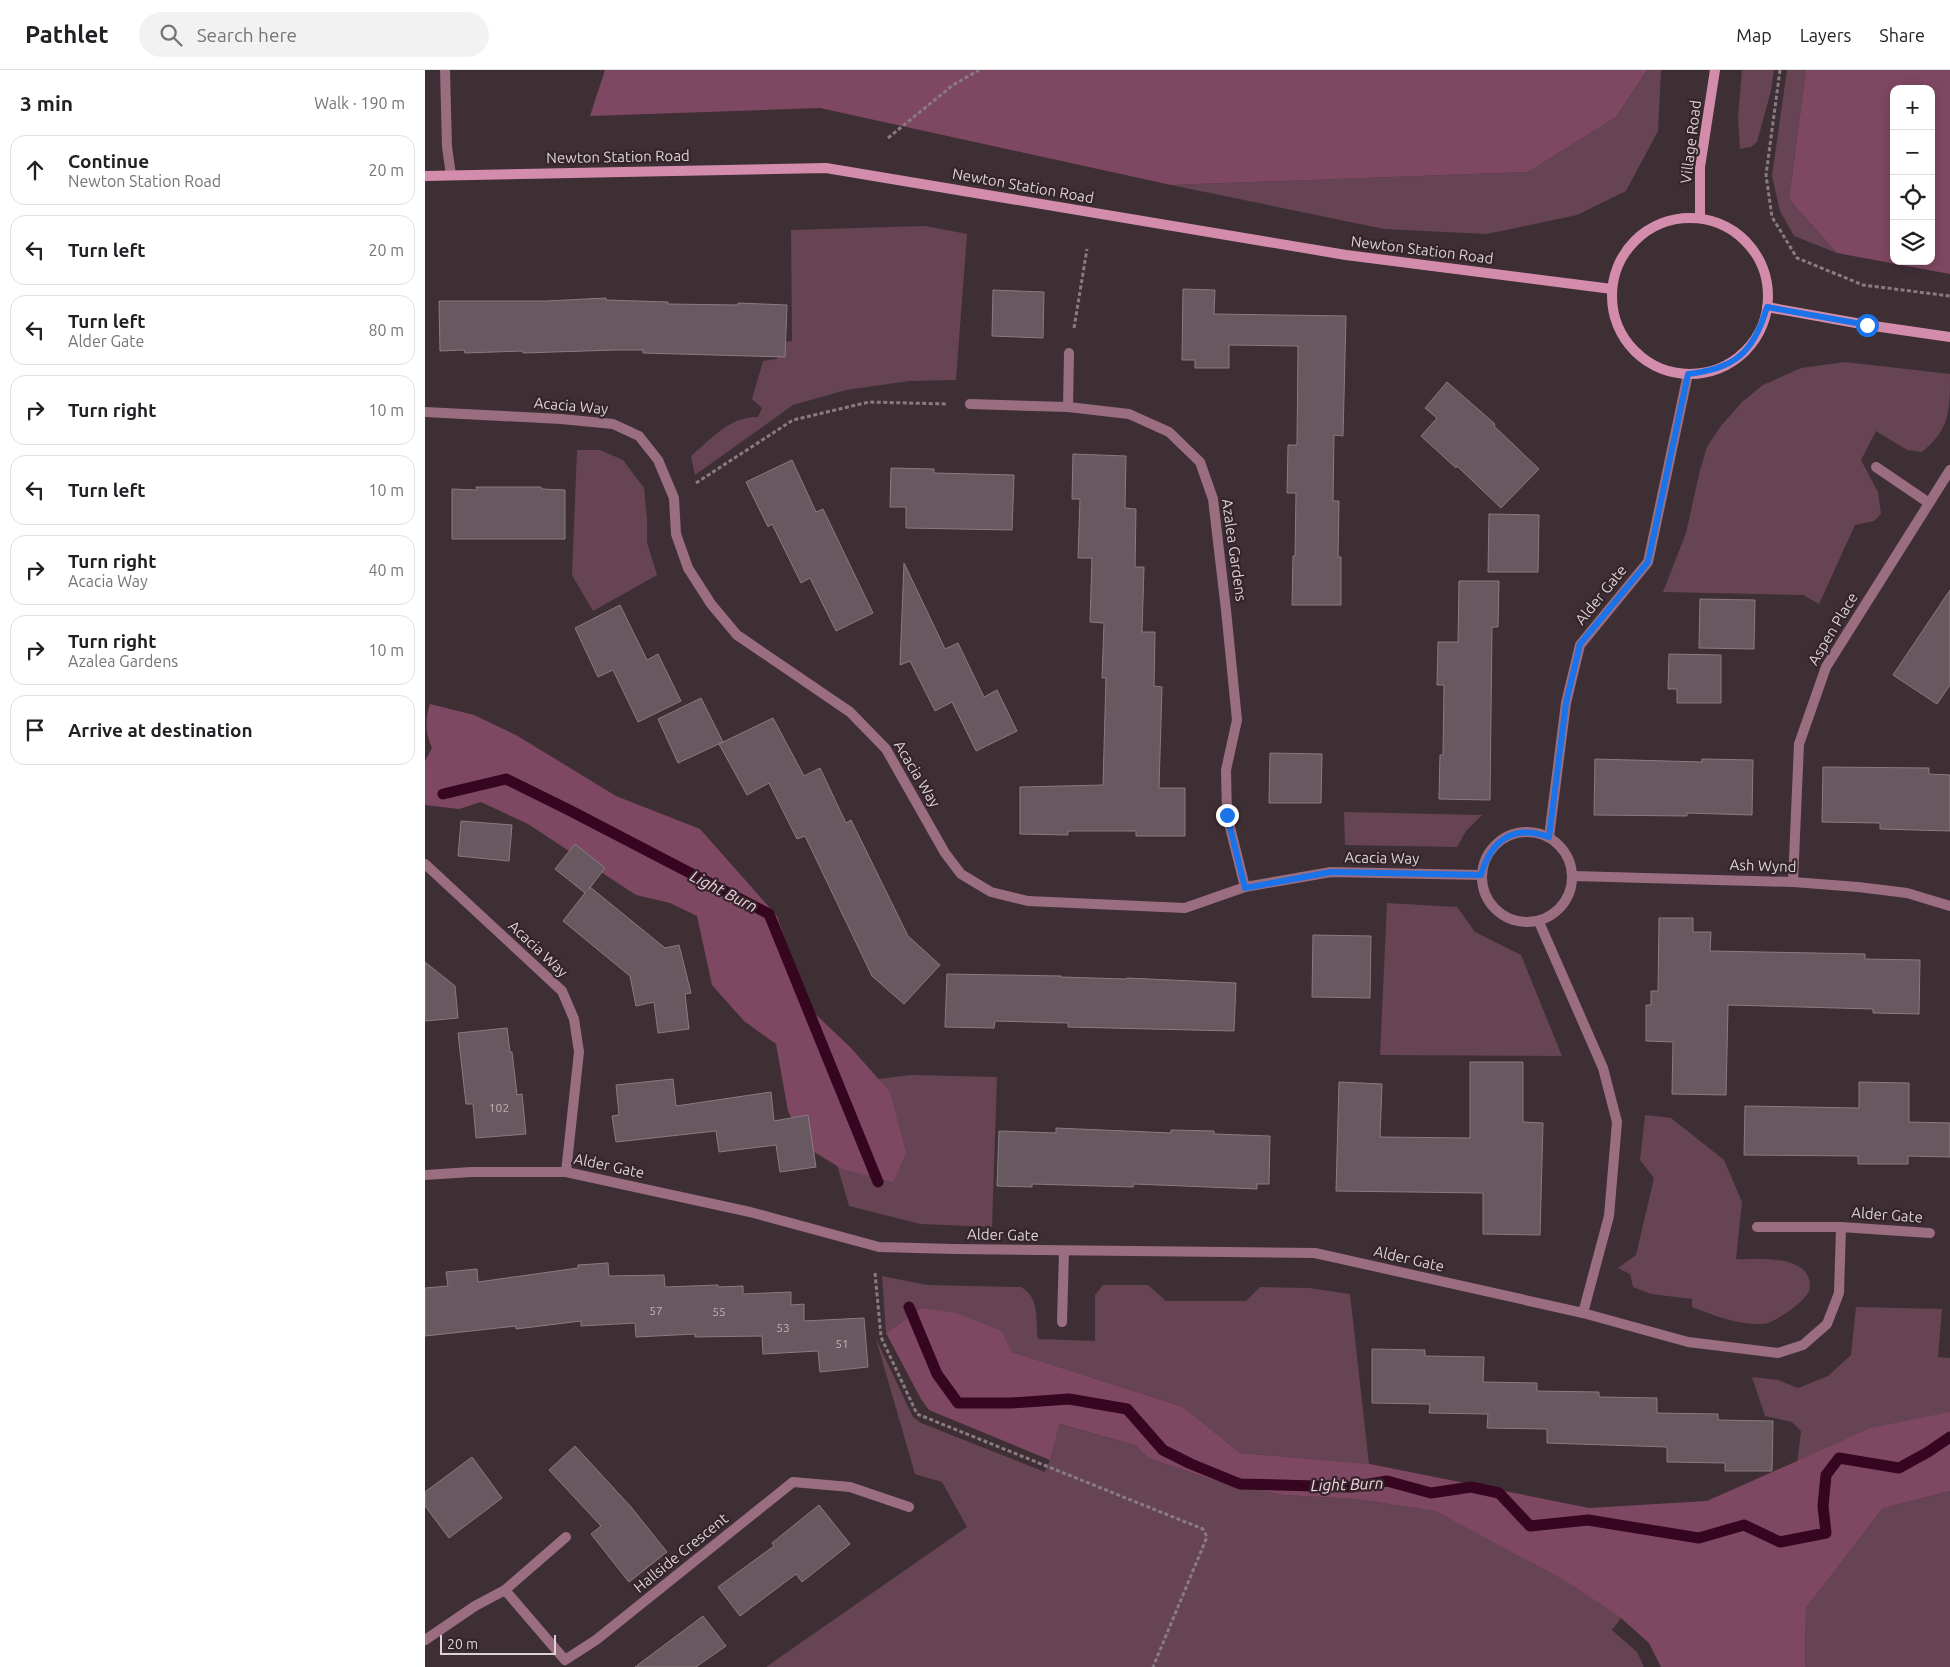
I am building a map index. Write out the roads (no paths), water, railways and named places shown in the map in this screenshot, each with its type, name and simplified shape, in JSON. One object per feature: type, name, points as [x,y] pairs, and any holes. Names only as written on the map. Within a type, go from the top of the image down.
[{"type":"street","points":[[445,70],[447,147],[451,175]]},
{"type":"street","name":"Village Road","points":[[1700,218],[1701,167],[1715,70]]},
{"type":"street","name":"Newton Station Road","points":[[425,176],[826,168],[1346,255],[1611,289]]},
{"type":"street","points":[[1700,218],[1721,224],[1739,235],[1754,251],[1763,268],[1768,287],[1767,307],[1761,329],[1748,348],[1731,362],[1711,372],[1688,374],[1663,370],[1640,357],[1623,338],[1613,314],[1611,289],[1618,264],[1622,257],[1632,243],[1651,227],[1674,219],[1700,218]]},
{"type":"street","points":[[1767,307],[1867,325],[1950,337]]},
{"type":"street","points":[[1068,407],[1069,353]]},
{"type":"street","name":"Alder Gate","points":[[1549,837],[1566,703],[1580,644],[1648,562],[1688,374]]},
{"type":"street","name":"Azalea Gardens","points":[[970,404],[1068,407],[1129,414],[1169,432],[1200,462],[1213,499],[1226,610],[1237,720],[1226,770],[1227,815],[1245,888]]},
{"type":"street","name":"Acacia Way","points":[[425,412],[561,419],[613,424],[639,436],[658,460],[674,498],[676,534],[688,568],[711,604],[737,635],[850,712],[886,749],[945,853],[961,874],[991,892],[1028,901],[1185,908],[1245,888],[1331,872],[1481,875]]},
{"type":"street","points":[[1876,467],[1929,503]]},
{"type":"street","name":"Aspen Place","points":[[1793,882],[1799,744],[1825,667],[1950,470]]},
{"type":"street","points":[[1519,832],[1535,832],[1549,837],[1559,844],[1567,854],[1573,876],[1571,891],[1564,905],[1553,915],[1539,922],[1523,923],[1506,918],[1493,907],[1484,892],[1481,875],[1485,860],[1493,847],[1505,838],[1519,832]]},
{"type":"street","name":"Acacia Way","points":[[425,864],[561,991],[568,1005],[574,1019],[579,1052],[566,1172]]},
{"type":"street","name":"Ash Wynd","points":[[1573,876],[1793,882],[1859,887],[1907,893],[1950,906]]},
{"type":"street","points":[[1539,922],[1603,1068],[1617,1122],[1609,1216],[1583,1313]]},
{"type":"street","name":"Alder Gate","points":[[425,1175],[471,1172],[566,1172],[750,1212],[879,1247],[1315,1253],[1583,1313],[1688,1342],[1778,1353],[1803,1345],[1827,1324],[1839,1293],[1841,1227]]},
{"type":"street","name":"Alder Gate","points":[[1757,1227],[1841,1227],[1930,1233]]},
{"type":"street","points":[[1062,1322],[1064,1251]]},
{"type":"street","name":"Hallside Crescent","points":[[505,1590],[565,1660],[596,1640],[793,1482],[850,1487],[909,1507]]},
{"type":"street","points":[[425,1640],[475,1606],[505,1590],[566,1538]]},
{"type":"waterway","name":"Light Burn","points":[[443,794],[506,779],[769,914],[878,1182]]},
{"type":"waterway","name":"Light Burn","points":[[909,1307],[937,1374],[958,1403],[1012,1403],[1069,1399],[1127,1409],[1163,1450],[1240,1484],[1351,1487],[1387,1481],[1431,1493],[1471,1487],[1499,1493],[1530,1526],[1588,1520],[1699,1538],[1744,1525],[1780,1542],[1826,1533],[1823,1506],[1826,1475],[1839,1458],[1899,1468],[1950,1437]]}]
